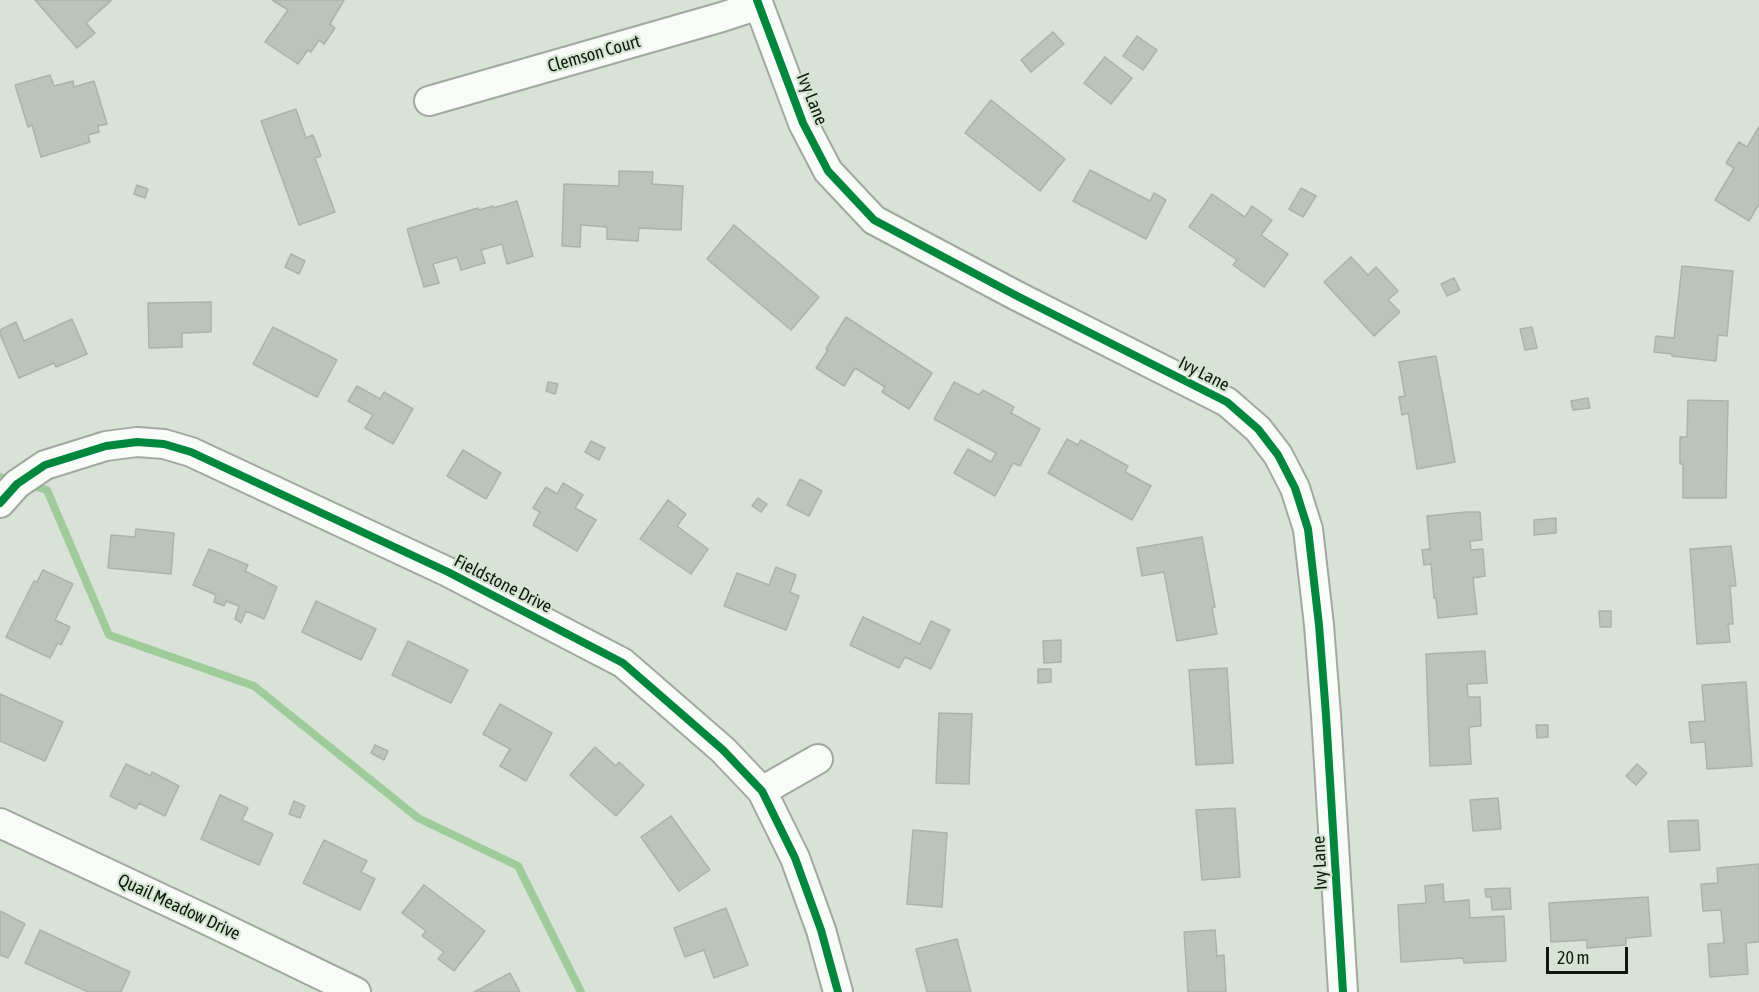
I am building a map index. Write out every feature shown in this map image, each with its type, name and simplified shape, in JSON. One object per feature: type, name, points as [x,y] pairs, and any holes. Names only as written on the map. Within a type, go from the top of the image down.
[{"type":"street","name":"Clemson Court","points":[[429,101],[711,20],[758,2]]},
{"type":"street","name":"Ivy Lane","points":[[758,2],[803,123],[828,171],[874,220],[1017,296],[1227,402],[1258,429],[1278,455],[1295,488],[1308,529],[1319,624],[1343,992]]},
{"type":"street","name":"Fieldstone Drive","points":[[0,503],[17,484],[45,465],[106,446],[137,442],[164,444],[191,452],[448,573],[622,663],[723,750],[762,791],[795,858],[821,930],[838,992]]},
{"type":"street","points":[[762,791],[818,759]]},
{"type":"street","name":"Quail Meadow Drive","points":[[0,823],[356,992]]},
{"type":"building","points":[[35,0],[112,0],[86,23],[95,33],[77,48]]},
{"type":"building","points":[[272,0],[344,0],[330,24],[335,28],[324,44],[319,40],[311,52],[308,50],[298,64],[265,42],[288,10]]},
{"type":"building","points":[[1053,32],[1064,44],[1031,72],[1021,60]]},
{"type":"building","points":[[1137,36],[1157,50],[1143,70],[1123,56]]},
{"type":"building","points":[[1105,57],[1132,78],[1111,104],[1084,83]]},
{"type":"building","points":[[50,75],[54,86],[73,81],[74,87],[94,81],[107,124],[98,126],[99,132],[88,135],[90,142],[41,157],[32,125],[28,127],[15,85]]},
{"type":"building","points":[[991,100],[1065,159],[1040,191],[965,133]]},
{"type":"building","points":[[296,109],[306,138],[313,135],[321,156],[315,158],[335,212],[299,225],[261,121]]},
{"type":"building","points":[[1759,127],[1759,204],[1749,221],[1715,200],[1734,168],[1726,163],[1739,142],[1747,147]]},
{"type":"building","points":[[1090,170],[1150,201],[1154,193],[1166,200],[1146,239],[1073,201]]},
{"type":"building","points":[[619,171],[653,172],[652,184],[683,186],[681,230],[639,228],[638,241],[607,239],[607,227],[581,225],[580,247],[562,246],[564,184],[619,186]]},
{"type":"building","points":[[137,185],[148,189],[145,198],[134,194]]},
{"type":"building","points":[[1301,188],[1316,196],[1303,217],[1289,209]]},
{"type":"building","points":[[1212,194],[1245,217],[1252,206],[1272,220],[1261,235],[1288,254],[1264,287],[1233,265],[1237,260],[1189,227]]},
{"type":"building","points":[[517,201],[533,256],[507,264],[502,244],[481,250],[485,263],[461,270],[457,257],[433,264],[439,283],[424,287],[407,229],[478,208],[479,210],[493,206],[493,208]]},
{"type":"building","points":[[734,225],[819,297],[791,330],[707,259]]},
{"type":"building","points":[[291,254],[305,261],[299,274],[285,267]]},
{"type":"building","points":[[1351,257],[1368,275],[1376,267],[1398,291],[1388,300],[1400,312],[1374,336],[1324,282]]},
{"type":"building","points":[[1682,266],[1733,271],[1727,336],[1718,335],[1716,361],[1654,352],[1656,336],[1674,338]]},
{"type":"building","points":[[1454,278],[1460,290],[1447,296],[1441,284]]},
{"type":"building","points":[[211,302],[211,332],[182,333],[182,347],[149,348],[148,303]]},
{"type":"building","points":[[846,317],[932,373],[909,409],[882,392],[885,387],[855,368],[844,386],[816,368]]},
{"type":"building","points":[[72,319],[87,354],[56,367],[54,363],[19,378],[0,330],[16,322],[24,341]]},
{"type":"building","points":[[273,327],[337,360],[317,397],[253,364]]},
{"type":"building","points":[[1532,327],[1537,348],[1525,350],[1520,329]]},
{"type":"building","points":[[1436,356],[1455,462],[1417,469],[1408,413],[1402,415],[1399,397],[1405,396],[1399,362]]},
{"type":"building","points":[[548,382],[558,384],[555,394],[546,391]]},
{"type":"building","points":[[954,382],[979,395],[983,390],[1014,407],[1011,413],[1040,429],[1020,466],[1013,463],[995,496],[954,473],[968,449],[991,462],[996,453],[934,419]]},
{"type":"building","points":[[357,386],[380,399],[384,392],[413,409],[393,444],[365,428],[373,415],[348,401]]},
{"type":"building","points":[[1588,398],[1590,408],[1573,410],[1571,401]]},
{"type":"building","points":[[1688,400],[1728,401],[1726,498],[1683,498],[1680,437],[1687,437]]},
{"type":"building","points":[[1067,439],[1078,445],[1081,440],[1128,466],[1125,472],[1151,486],[1132,520],[1048,473]]},
{"type":"building","points":[[591,441],[605,448],[599,460],[585,452]]},
{"type":"building","points":[[463,450],[501,473],[486,499],[447,476]]},
{"type":"building","points":[[800,479],[822,491],[809,516],[787,505]]},
{"type":"building","points":[[563,483],[583,495],[575,508],[596,520],[577,551],[533,525],[540,512],[533,508],[546,487],[557,494]]},
{"type":"building","points":[[758,498],[767,504],[761,512],[752,506]]},
{"type":"building","points":[[668,500],[686,514],[677,526],[708,549],[691,574],[640,539]]},
{"type":"building","points":[[1480,512],[1482,540],[1470,541],[1471,550],[1483,549],[1485,576],[1473,578],[1477,614],[1438,618],[1431,564],[1424,565],[1422,550],[1430,549],[1427,516]]},
{"type":"building","points":[[1556,518],[1556,533],[1534,535],[1534,520]]},
{"type":"building","points":[[136,529],[174,533],[171,574],[108,568],[111,535],[135,537]]},
{"type":"building","points":[[1202,537],[1215,607],[1212,608],[1217,634],[1177,641],[1164,572],[1142,576],[1137,548]]},
{"type":"building","points":[[1731,546],[1736,586],[1730,586],[1733,624],[1728,624],[1730,642],[1697,644],[1690,549]]},
{"type":"building","points":[[209,549],[248,565],[245,571],[277,587],[264,619],[246,611],[241,623],[235,619],[239,606],[226,601],[224,606],[214,602],[216,595],[193,585]]},
{"type":"building","points":[[776,567],[796,575],[790,592],[799,596],[786,630],[724,606],[737,573],[769,585]]},
{"type":"building","points":[[43,570],[73,584],[55,620],[70,627],[61,645],[58,643],[50,658],[6,637],[34,581],[37,582]]},
{"type":"building","points":[[316,601],[376,629],[361,660],[302,632]]},
{"type":"building","points":[[1599,611],[1611,611],[1611,627],[1600,627]]},
{"type":"building","points":[[863,617],[920,644],[931,621],[950,630],[931,669],[905,657],[899,668],[850,645]]},
{"type":"building","points":[[1061,640],[1061,662],[1044,663],[1043,641]]},
{"type":"building","points":[[408,641],[468,670],[451,703],[392,675]]},
{"type":"building","points":[[1485,651],[1487,683],[1467,684],[1468,697],[1480,697],[1481,726],[1469,727],[1471,764],[1430,766],[1426,654]]},
{"type":"building","points":[[1227,668],[1233,763],[1196,765],[1189,670]]},
{"type":"building","points":[[1038,669],[1051,669],[1051,682],[1038,683]]},
{"type":"building","points":[[1746,682],[1752,766],[1707,769],[1705,742],[1691,743],[1689,722],[1705,721],[1702,685]]},
{"type":"building","points":[[0,694],[63,722],[45,761],[0,741]]},
{"type":"building","points":[[500,704],[552,733],[526,781],[500,766],[510,749],[483,734]]},
{"type":"building","points":[[939,713],[972,714],[969,784],[936,783]]},
{"type":"building","points":[[1536,725],[1548,725],[1548,737],[1537,738]]},
{"type":"building","points":[[375,745],[388,751],[384,760],[371,753]]},
{"type":"building","points":[[595,747],[616,766],[619,762],[644,785],[616,816],[570,775]]},
{"type":"building","points":[[126,764],[151,776],[152,772],[179,786],[165,816],[139,803],[136,809],[110,796]]},
{"type":"building","points":[[1637,764],[1647,773],[1636,785],[1626,776]]},
{"type":"building","points":[[220,795],[248,808],[242,820],[273,834],[259,865],[201,839]]},
{"type":"building","points":[[1498,798],[1501,829],[1473,831],[1470,800]]},
{"type":"building","points":[[294,801],[305,806],[300,818],[289,814]]},
{"type":"building","points":[[1235,808],[1240,877],[1202,880],[1196,810]]},
{"type":"building","points":[[671,816],[710,870],[679,891],[641,837]]},
{"type":"building","points":[[1698,820],[1700,850],[1670,852],[1668,821]]},
{"type":"building","points":[[913,830],[947,833],[942,907],[907,904]]},
{"type":"building","points":[[324,840],[367,861],[361,872],[375,879],[360,910],[303,883]]},
{"type":"building","points":[[1759,864],[1759,942],[1746,943],[1748,974],[1710,977],[1708,944],[1724,943],[1721,910],[1703,911],[1701,884],[1718,883],[1717,868]]},
{"type":"building","points":[[1443,884],[1444,902],[1469,900],[1470,918],[1504,916],[1506,961],[1464,963],[1463,958],[1401,962],[1398,905],[1426,903],[1425,886]]},
{"type":"building","points":[[424,885],[485,931],[454,971],[438,959],[444,952],[422,936],[426,931],[402,913]]},
{"type":"building","points":[[1510,888],[1511,909],[1492,910],[1491,897],[1486,897],[1485,889]]},
{"type":"building","points":[[1648,897],[1651,936],[1626,938],[1626,945],[1587,948],[1587,940],[1551,942],[1549,903]]},
{"type":"building","points":[[726,908],[748,965],[714,978],[704,950],[685,957],[674,928]]},
{"type":"building","points":[[0,911],[25,924],[8,958],[0,955]]},
{"type":"building","points":[[40,930],[130,972],[121,992],[88,992],[25,963]]},
{"type":"building","points":[[1215,930],[1217,956],[1224,955],[1226,992],[1188,992],[1184,932]]},
{"type":"building","points":[[957,939],[971,992],[927,992],[916,949]]},
{"type":"building","points":[[510,973],[520,992],[474,992]]},
{"type":"waterway","points":[[0,477],[14,481]]},
{"type":"waterway","points":[[27,484],[47,490],[109,635],[254,686],[418,818],[518,866],[581,992]]},
{"type":"cycle path","points":[[757,0],[803,123],[828,171],[874,220],[1017,296],[1227,402],[1258,429],[1278,455],[1295,488],[1308,529],[1326,715],[1343,992]]},
{"type":"cycle path","points":[[0,503],[17,484],[45,465],[106,446],[137,442],[164,444],[191,452],[448,572],[623,663],[723,750],[762,791],[795,858],[821,930],[838,992]]}]
